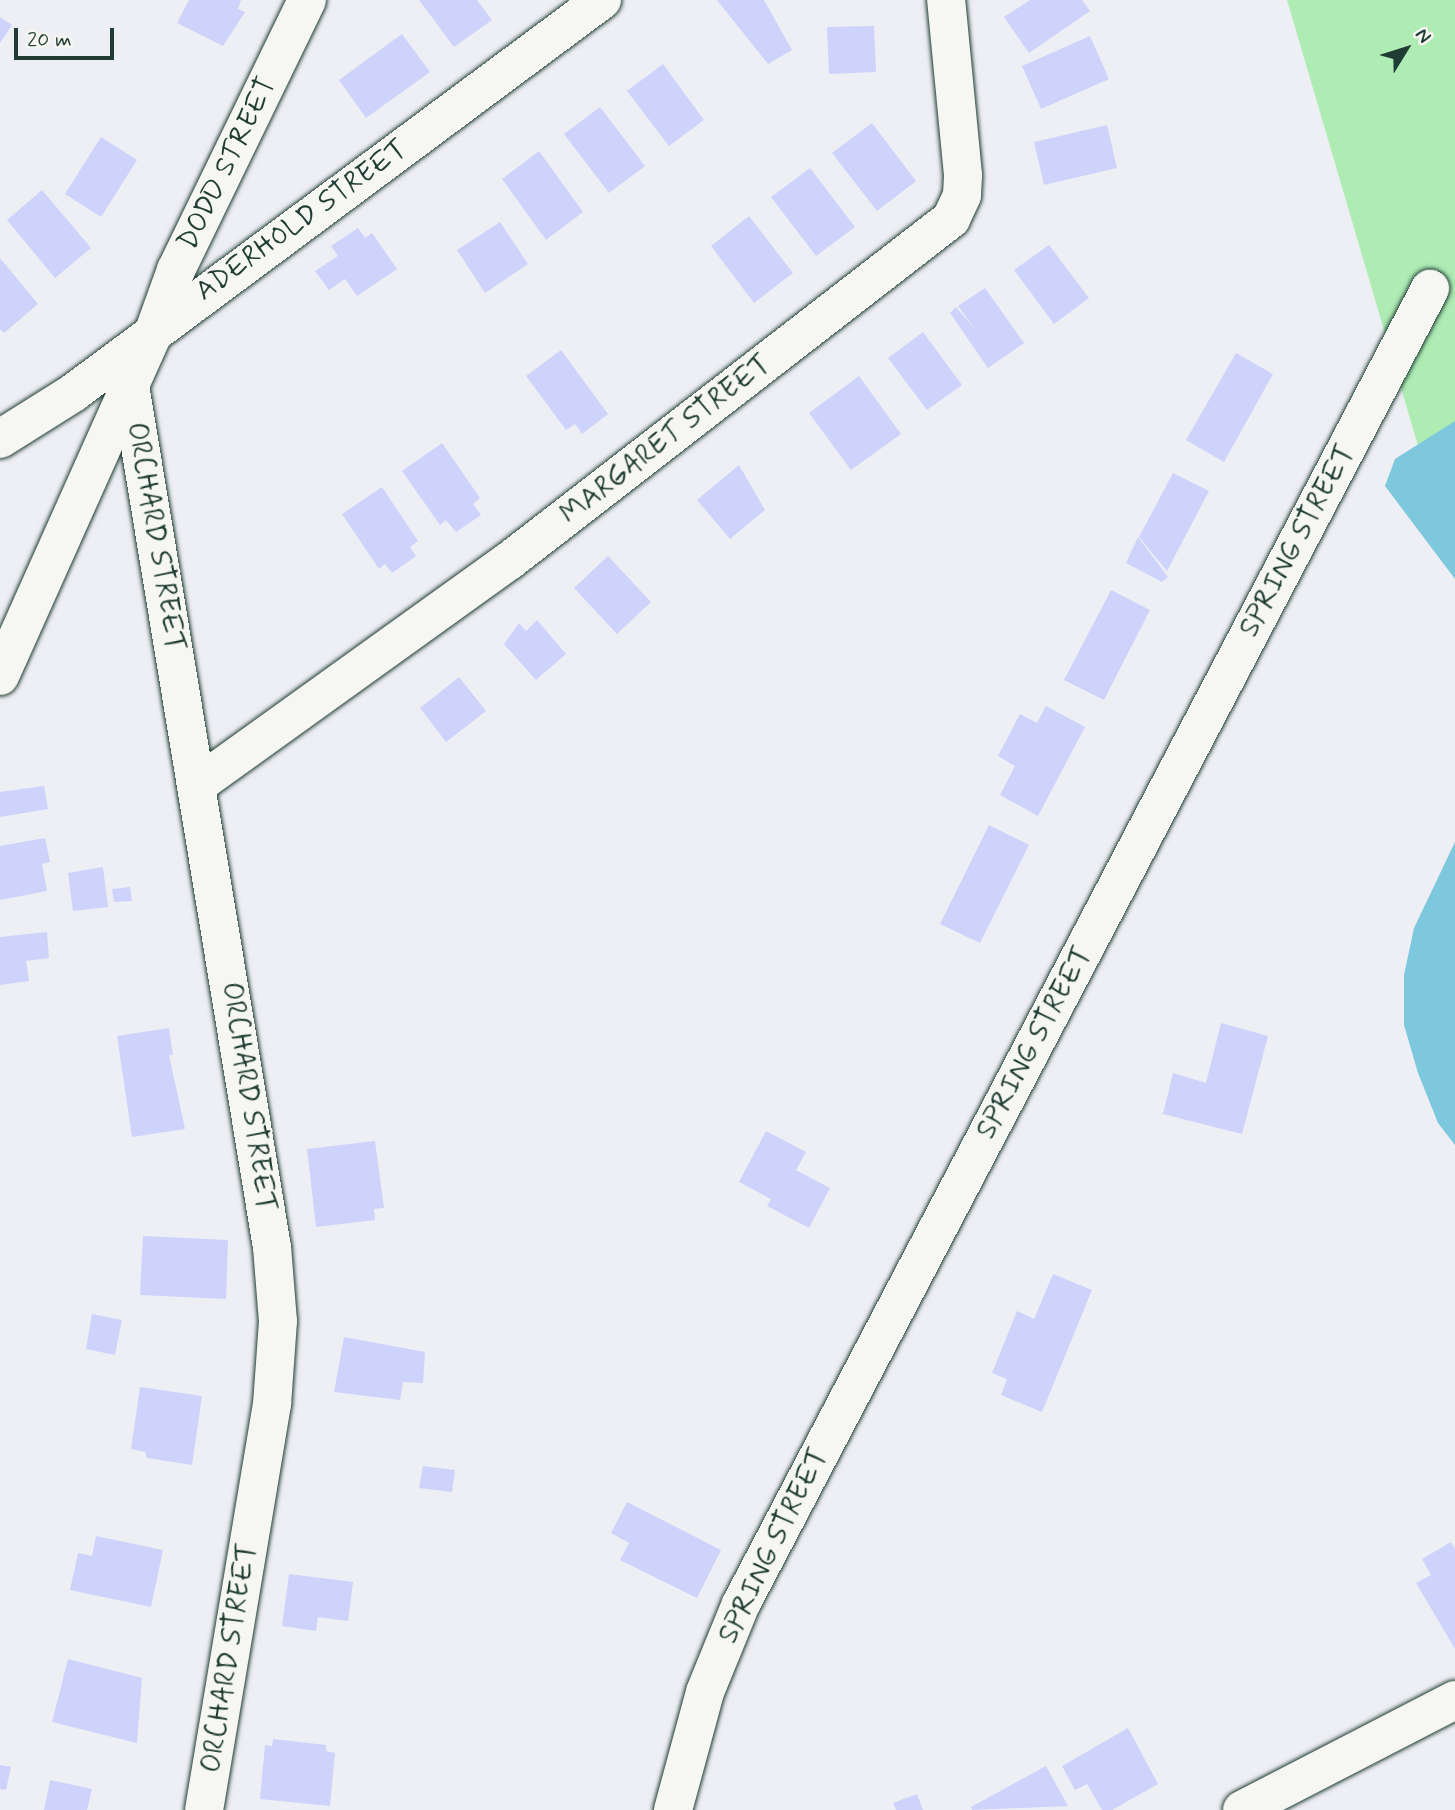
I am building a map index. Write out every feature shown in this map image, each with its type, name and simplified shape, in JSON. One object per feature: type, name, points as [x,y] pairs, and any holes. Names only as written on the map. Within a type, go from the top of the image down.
[{"type":"street","name":"DODD STREET","points":[[0,676],[154,331],[176,270],[307,0]]},
{"type":"street","name":"ADERHOLD STREET","points":[[0,439],[73,393],[602,0]]},
{"type":"street","name":"MARGARET STREET","points":[[197,785],[509,561],[951,219],[962,195],[963,175],[946,0]]},
{"type":"street","name":"SPRING STREET","points":[[673,1810],[705,1692],[741,1604],[1430,289]]},
{"type":"street","name":"ORCHARD STREET","points":[[130,385],[272,1247],[278,1321],[272,1404],[204,1810]]},
{"type":"street","points":[[1242,1810],[1455,1700]]},
{"type":"green space","points":[[1287,0],[1455,0],[1455,538],[1446,541]]},
{"type":"water","points":[[1455,421],[1455,579],[1385,486],[1395,459]]},
{"type":"water","points":[[1455,842],[1455,1145],[1438,1123],[1418,1073],[1404,1025],[1404,975],[1414,928]]},
{"type":"building","points":[[189,0],[241,0],[238,9],[245,12],[223,46],[177,23]]},
{"type":"building","points":[[419,0],[477,0],[492,20],[454,47]]},
{"type":"building","points":[[717,0],[764,0],[792,50],[768,64]]},
{"type":"building","points":[[1030,0],[1082,0],[1090,11],[1029,53],[1004,17]]},
{"type":"building","points":[[0,17],[12,25],[0,43]]},
{"type":"building","points":[[874,26],[876,72],[829,74],[827,27]]},
{"type":"building","points":[[402,34],[430,72],[366,118],[339,80]]},
{"type":"building","points":[[1090,36],[1109,79],[1041,109],[1022,66]]},
{"type":"building","points":[[663,64],[704,120],[669,146],[627,91]]},
{"type":"building","points":[[600,107],[645,166],[609,193],[564,134]]},
{"type":"building","points":[[872,123],[916,181],[877,211],[832,153]]},
{"type":"building","points":[[1107,125],[1117,168],[1044,185],[1034,142]]},
{"type":"building","points":[[101,137],[137,160],[101,217],[65,194]]},
{"type":"building","points":[[539,151],[583,212],[546,240],[502,179]]},
{"type":"building","points":[[810,168],[855,227],[816,256],[771,197]]},
{"type":"building","points":[[42,190],[91,248],[55,278],[7,220]]},
{"type":"building","points":[[749,216],[793,273],[754,303],[711,246]]},
{"type":"building","points":[[500,222],[528,264],[485,293],[457,250]]},
{"type":"building","points":[[358,228],[365,238],[372,233],[397,269],[357,296],[345,279],[329,290],[315,271],[338,256],[331,246]]},
{"type":"building","points":[[1049,245],[1089,298],[1054,324],[1014,270]]},
{"type":"building","points":[[0,258],[38,304],[4,333],[0,329]]},
{"type":"building","points":[[985,288],[1024,343],[988,368],[950,313],[956,307],[977,332],[958,306]]},
{"type":"building","points":[[923,332],[962,385],[927,410],[888,358]]},
{"type":"building","points":[[561,350],[608,414],[582,434],[575,424],[566,430],[526,376]]},
{"type":"building","points":[[1236,353],[1273,374],[1224,462],[1186,440]]},
{"type":"building","points":[[859,376],[901,434],[851,470],[809,413]]},
{"type":"building","points":[[442,443],[480,498],[473,504],[481,515],[456,532],[446,520],[440,525],[402,471]]},
{"type":"building","points":[[739,465],[765,510],[730,539],[697,500]]},
{"type":"building","points":[[1173,473],[1209,491],[1167,571],[1139,537]]},
{"type":"building","points":[[382,487],[418,541],[410,547],[416,556],[392,573],[385,564],[379,569],[342,514]]},
{"type":"building","points":[[1138,537],[1168,577],[1162,582],[1126,563]]},
{"type":"building","points":[[608,556],[651,602],[617,634],[574,588]]},
{"type":"building","points":[[1111,590],[1150,610],[1104,700],[1064,680]]},
{"type":"building","points":[[537,620],[566,654],[536,680],[504,644],[519,623],[526,631]]},
{"type":"building","points":[[459,677],[486,711],[446,742],[420,708]]},
{"type":"building","points":[[1046,706],[1085,727],[1038,816],[1000,795],[1015,766],[998,756],[1020,714],[1037,723]]},
{"type":"building","points":[[44,786],[48,809],[0,817],[0,792]]},
{"type":"building","points":[[989,825],[1029,845],[980,943],[940,924]]},
{"type":"building","points":[[45,838],[50,862],[42,864],[47,891],[0,900],[0,846]]},
{"type":"building","points":[[103,867],[108,907],[73,911],[68,873]]},
{"type":"building","points":[[130,887],[132,901],[114,902],[112,889]]},
{"type":"building","points":[[47,932],[49,958],[26,961],[29,981],[0,985],[0,937]]},
{"type":"building","points":[[1221,1023],[1268,1036],[1242,1134],[1163,1114],[1173,1073],[1206,1083]]},
{"type":"building","points":[[169,1028],[173,1055],[169,1055],[185,1129],[132,1137],[117,1036]]},
{"type":"building","points":[[766,1131],[806,1152],[796,1170],[830,1188],[809,1228],[767,1206],[771,1199],[739,1182]]},
{"type":"building","points":[[375,1141],[384,1208],[374,1209],[375,1220],[316,1227],[307,1149]]},
{"type":"building","points":[[143,1236],[228,1240],[226,1299],[140,1295]]},
{"type":"building","points":[[1053,1274],[1092,1290],[1042,1412],[1001,1395],[1007,1379],[992,1373],[1017,1311],[1034,1319]]},
{"type":"building","points":[[92,1314],[122,1320],[115,1355],[86,1349]]},
{"type":"building","points":[[344,1337],[425,1352],[423,1383],[403,1382],[400,1400],[334,1392]]},
{"type":"building","points":[[140,1387],[202,1396],[192,1465],[147,1458],[145,1452],[131,1449]]},
{"type":"building","points":[[423,1466],[455,1470],[452,1492],[419,1488]]},
{"type":"building","points":[[627,1502],[721,1550],[697,1598],[620,1560],[629,1543],[611,1533]]},
{"type":"building","points":[[96,1536],[163,1550],[151,1607],[70,1590],[78,1553],[92,1556]]},
{"type":"building","points":[[1451,1542],[1455,1549],[1455,1649],[1416,1583],[1431,1575],[1422,1559]]},
{"type":"building","points":[[289,1574],[353,1582],[348,1621],[318,1617],[316,1631],[282,1626]]},
{"type":"building","points":[[68,1659],[142,1678],[137,1743],[52,1722]]},
{"type":"building","points":[[1128,1728],[1158,1784],[1112,1810],[1102,1810],[1087,1784],[1075,1790],[1062,1766]]},
{"type":"building","points":[[273,1739],[326,1745],[326,1751],[335,1753],[330,1806],[260,1799],[265,1745],[272,1746]]},
{"type":"building","points":[[0,1765],[11,1767],[6,1790],[0,1789]]},
{"type":"building","points":[[1046,1766],[1068,1806],[972,1810],[971,1807]]},
{"type":"building","points":[[50,1780],[92,1789],[87,1810],[44,1810]]},
{"type":"building","points":[[917,1794],[923,1810],[896,1810],[893,1803]]}]
